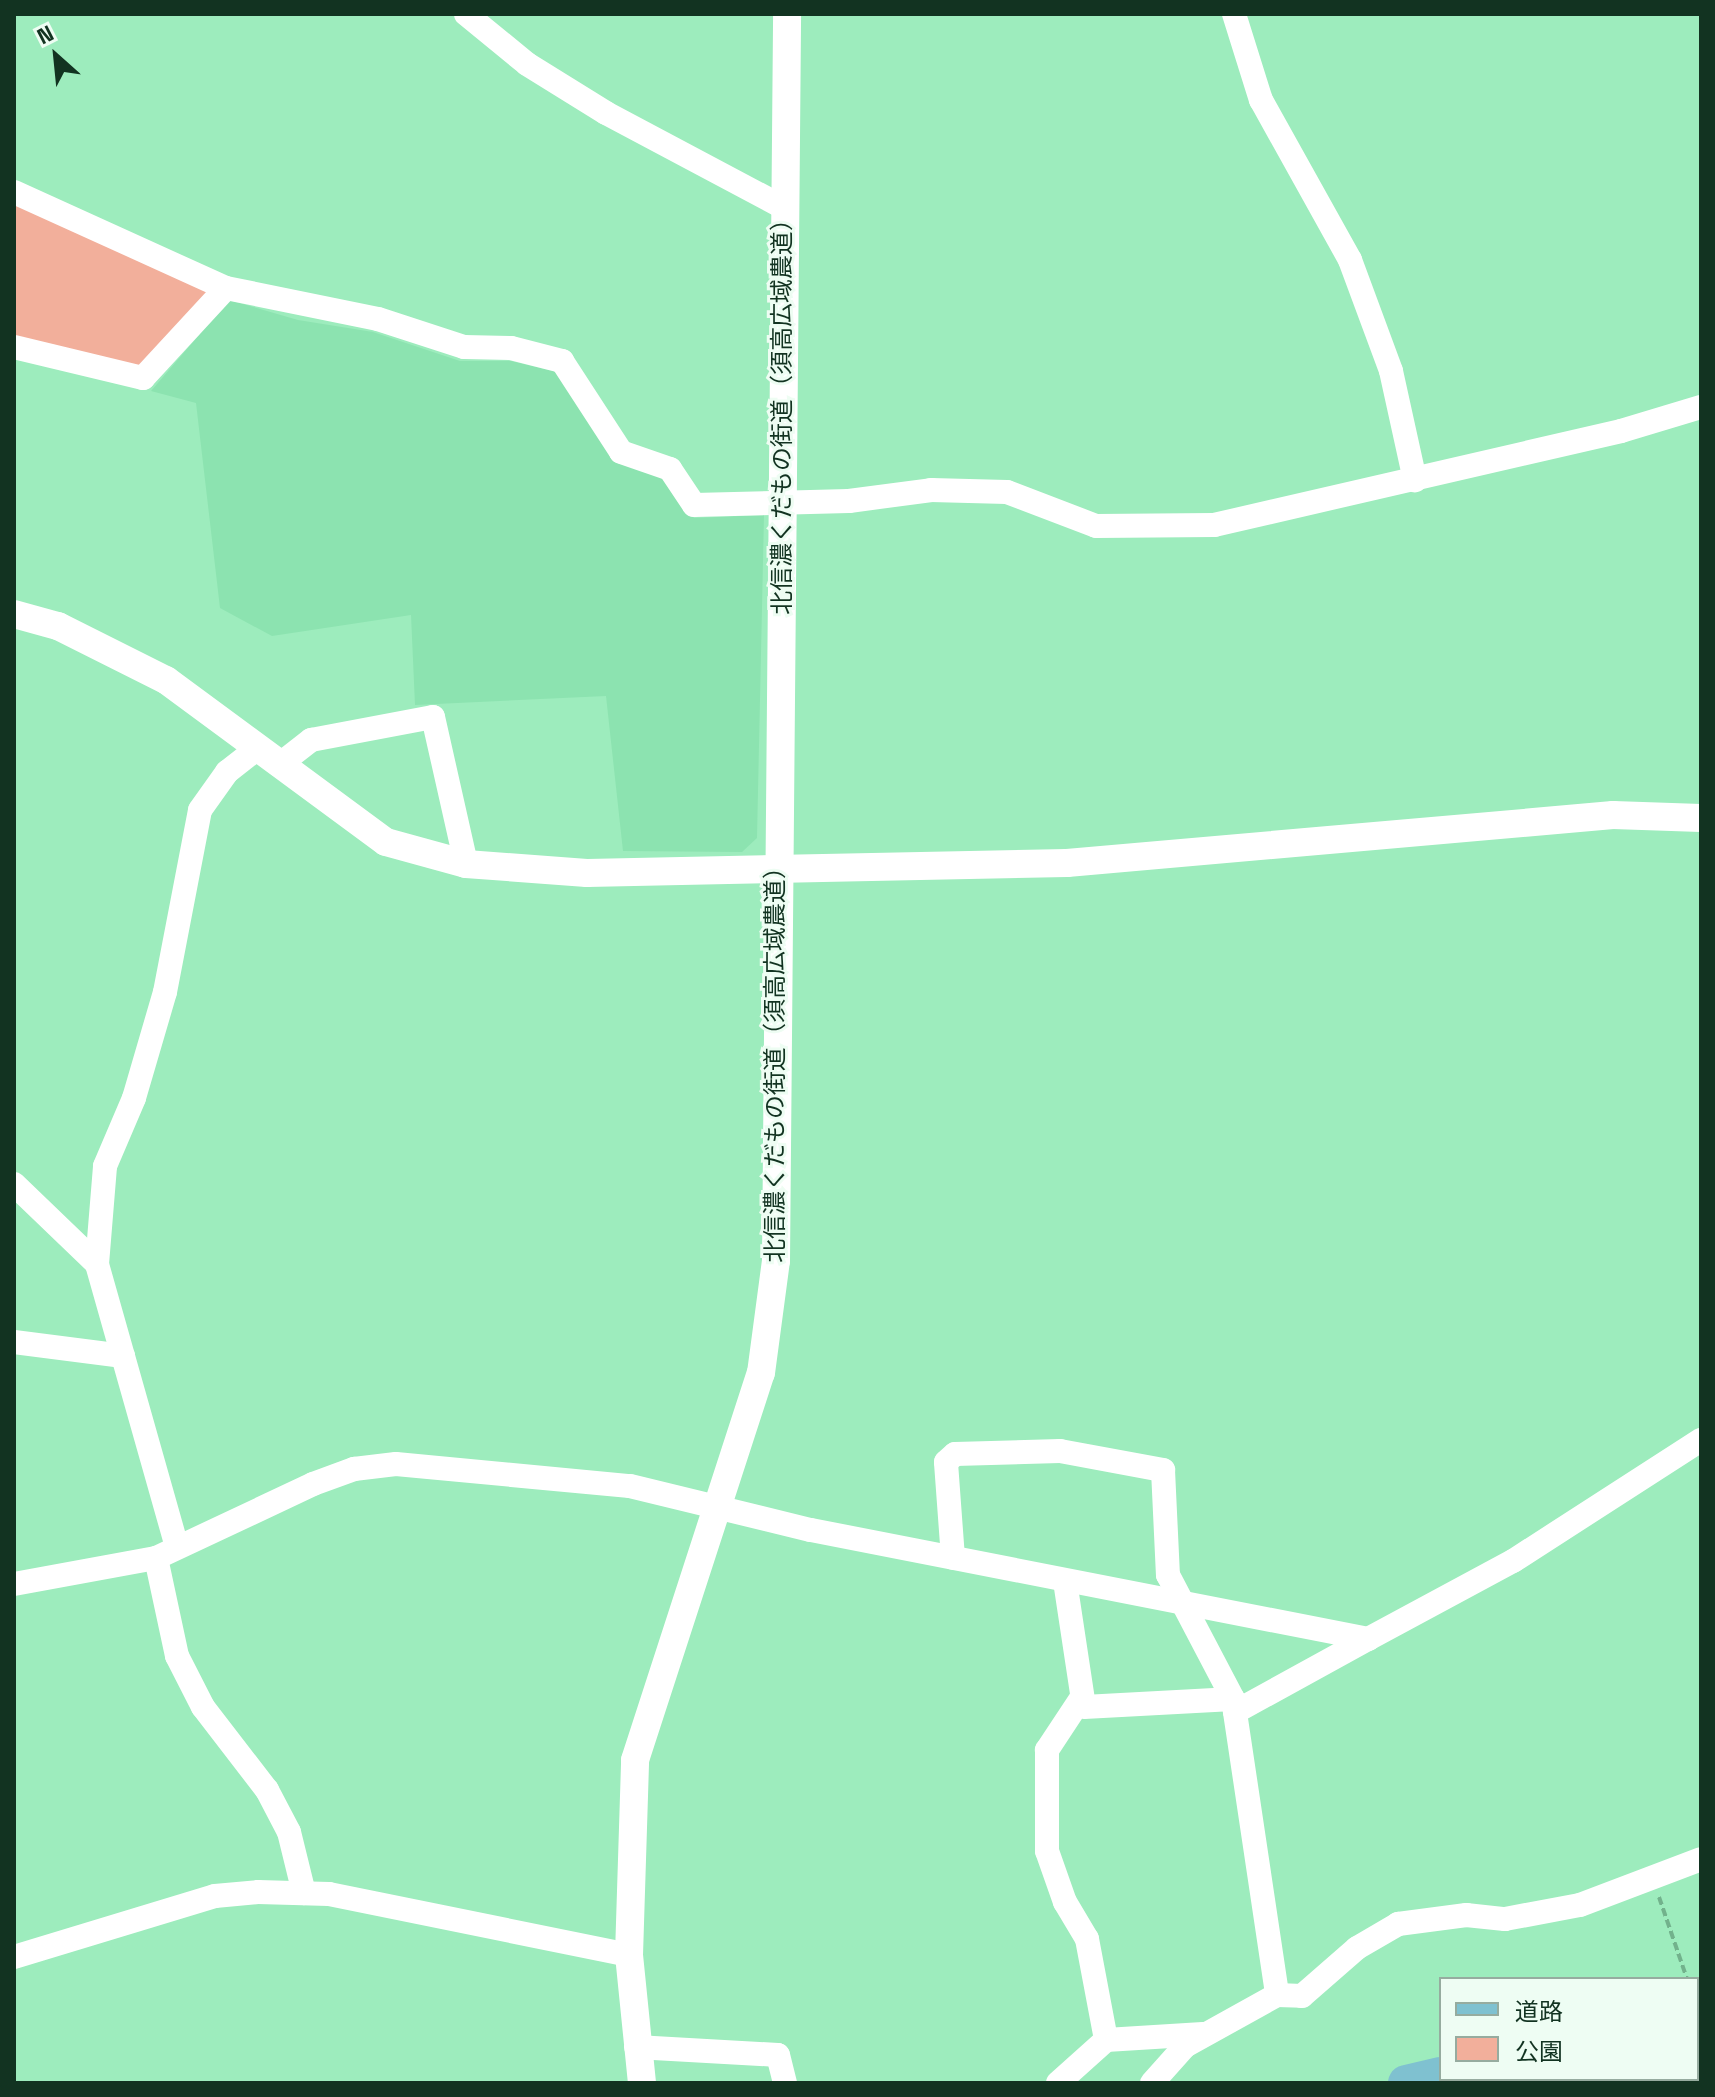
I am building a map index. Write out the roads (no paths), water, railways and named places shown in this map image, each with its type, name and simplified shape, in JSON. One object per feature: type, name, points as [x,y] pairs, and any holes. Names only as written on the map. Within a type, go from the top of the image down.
[{"type":"main road","points":[[1406,2083],[1439,2075]]},
{"type":"street","points":[[466,14],[527,64],[580,97],[783,207]]},
{"type":"street","name":"北信濃くだもの街道（須高広域農道）","points":[[642,2083],[629,1955],[635,1760],[761,1373],[776,1261],[777,867],[787,14]]},
{"type":"street","points":[[1234,14],[1261,100],[1350,260],[1391,371],[1415,480]]},
{"type":"street","points":[[14,192],[226,288],[378,319],[464,347],[511,348],[562,361],[621,452],[670,469],[694,505],[782,499],[849,501],[931,490],[1007,492],[1096,526],[1214,525],[1415,480],[1701,407]]},
{"type":"street","points":[[14,347],[143,378],[226,288]]},
{"type":"street","points":[[14,614],[58,626],[166,680],[386,842],[466,864],[587,873],[1067,863],[1613,815],[1701,818]]},
{"type":"street","points":[[304,1893],[289,1832],[267,1790],[203,1707],[177,1656],[166,1552],[123,1356],[97,1264],[105,1166],[134,1098],[165,992],[200,810],[227,772],[311,740],[433,717],[466,864]]},
{"type":"street","points":[[14,1184],[97,1264]]},
{"type":"street","points":[[14,1342],[123,1356]]},
{"type":"street","points":[[1065,1581],[1084,1707],[1234,1706],[1513,1561],[1701,1440]]},
{"type":"street","points":[[953,1558],[946,1462],[955,1454],[1060,1451],[1163,1470],[1168,1575],[1234,1706],[1277,1995]]},
{"type":"street","points":[[14,1584],[166,1552],[313,1484],[354,1469],[396,1464],[630,1486],[1184,1606],[1368,1639]]},
{"type":"street","points":[[1082,1697],[1047,1750],[1047,1851],[1065,1902],[1087,1939],[1106,2040]]},
{"type":"street","points":[[1152,2083],[1161,2067],[1206,2034],[1277,1995],[1302,1996],[1357,1948],[1398,1924],[1466,1915],[1505,1919],[1580,1905],[1653,1880],[1701,1859]]},
{"type":"street","points":[[14,1957],[215,1896],[304,1893],[629,1955]]},
{"type":"street","points":[[1058,2083],[1106,2040],[1206,2034]]},
{"type":"street","points":[[636,2047],[778,2055],[785,2083]]}]
